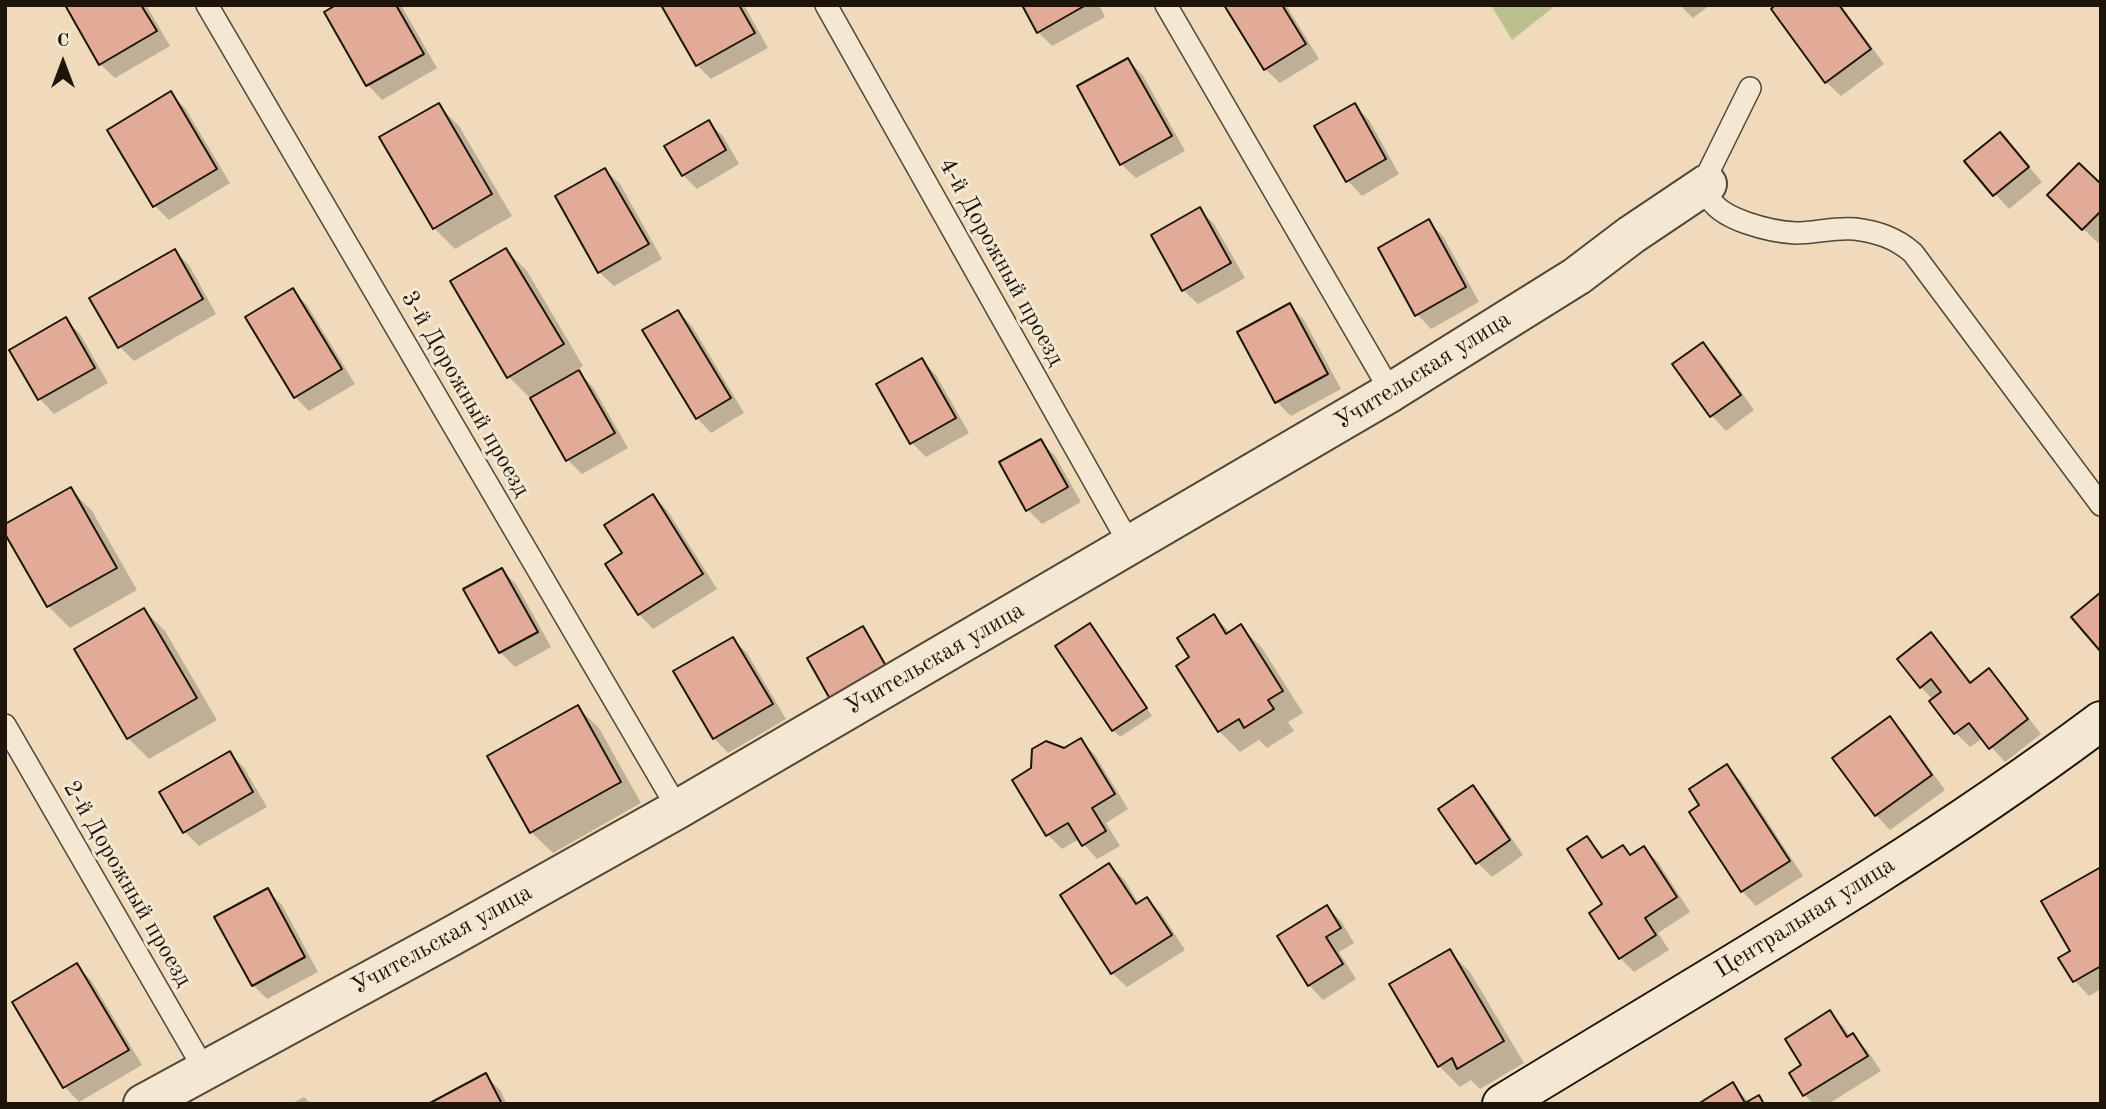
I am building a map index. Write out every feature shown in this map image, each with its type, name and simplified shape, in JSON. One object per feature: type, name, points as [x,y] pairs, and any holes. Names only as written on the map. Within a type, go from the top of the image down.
[{"type":"street","name":"Учительская улица","points":[[143,1104],[678,809],[1391,392],[1577,276],[1631,234],[1707,184]]},
{"type":"street","name":"Центральная улица","points":[[1502,1104],[1889,867],[2101,720]]},
{"type":"lane","name":"3-й Дорожный проезд","points":[[207,5],[678,809]]},
{"type":"lane","name":"4-й Дорожный проезд","points":[[826,5],[1130,545]]},
{"type":"lane","points":[[1166,5],[1391,392]]},
{"type":"lane","points":[[1750,88],[1710,169],[1707,184],[1709,197],[1717,206],[1751,225],[1774,231],[1796,233],[1851,229],[1884,234],[1900,241],[1913,253],[2101,505]]},
{"type":"lane","name":"2-й Дорожный проезд","points":[[5,725],[204,1069]]},
{"type":"green space","points":[[1491,5],[1556,5],[1512,40]]},
{"type":"building","points":[[65,5],[141,5],[157,31],[99,65]]},
{"type":"building","points":[[336,5],[396,5],[424,54],[366,86],[324,12]]},
{"type":"building","points":[[661,5],[739,5],[755,33],[696,66]]},
{"type":"building","points":[[1022,5],[1086,5],[1037,33]]},
{"type":"building","points":[[1224,5],[1282,5],[1306,44],[1264,70]]},
{"type":"building","points":[[1775,5],[1839,5],[1871,49],[1825,83],[1771,9]]},
{"type":"building","points":[[1128,58],[1172,136],[1120,165],[1077,86]]},
{"type":"building","points":[[171,91],[217,169],[153,207],[107,130]]},
{"type":"building","points":[[439,103],[492,194],[433,229],[379,137]]},
{"type":"building","points":[[1355,103],[1386,159],[1346,182],[1314,126]]},
{"type":"building","points":[[709,120],[726,150],[682,176],[664,146]]},
{"type":"building","points":[[2000,132],[2029,167],[1993,196],[1964,161]]},
{"type":"building","points":[[2079,163],[2101,184],[2101,211],[2082,230],[2047,195]]},
{"type":"building","points":[[605,168],[649,244],[598,273],[555,196]]},
{"type":"building","points":[[1200,207],[1231,263],[1182,291],[1151,235]]},
{"type":"building","points":[[1429,219],[1466,287],[1415,316],[1378,248]]},
{"type":"building","points":[[506,248],[564,344],[507,378],[450,281]]},
{"type":"building","points":[[175,249],[203,299],[118,348],[89,298]]},
{"type":"building","points":[[293,288],[342,369],[294,398],[245,317]]},
{"type":"building","points":[[1290,303],[1328,374],[1275,403],[1237,332]]},
{"type":"building","points":[[678,310],[731,398],[696,419],[642,330]]},
{"type":"building","points":[[66,317],[95,368],[38,400],[9,350]]},
{"type":"building","points":[[1703,342],[1741,395],[1710,417],[1672,364]]},
{"type":"building","points":[[922,358],[956,418],[910,444],[876,384]]},
{"type":"building","points":[[579,370],[615,433],[566,461],[530,398]]},
{"type":"building","points":[[1041,439],[1068,487],[1026,511],[999,462]]},
{"type":"building","points":[[71,487],[117,568],[47,607],[5,534],[5,524]]},
{"type":"building","points":[[653,494],[703,574],[638,615],[605,564],[622,553],[604,525]]},
{"type":"building","points":[[502,568],[538,632],[499,653],[463,589]]},
{"type":"building","points":[[2101,592],[2101,652],[2071,617]]},
{"type":"building","points":[[144,608],[197,698],[127,739],[74,649]]},
{"type":"building","points":[[1214,614],[1226,634],[1241,624],[1283,691],[1268,700],[1274,709],[1244,728],[1239,719],[1218,732],[1176,666],[1189,657],[1177,638]]},
{"type":"building","points":[[1090,623],[1147,708],[1112,731],[1055,646]]},
{"type":"building","points":[[863,626],[886,666],[830,699],[807,658]]},
{"type":"building","points":[[1931,632],[1970,683],[1989,668],[2028,719],[1989,749],[1969,723],[1954,734],[1929,701],[1941,692],[1931,679],[1920,688],[1897,659]]},
{"type":"building","points":[[733,637],[773,704],[713,739],[673,671]]},
{"type":"building","points":[[578,705],[621,782],[530,833],[487,756]]},
{"type":"building","points":[[1890,716],[1932,775],[1875,816],[1832,758]]},
{"type":"building","points":[[1081,738],[1115,794],[1092,808],[1106,831],[1082,846],[1068,823],[1046,836],[1012,780],[1031,768],[1032,749],[1046,741],[1064,748]]},
{"type":"building","points":[[230,751],[253,792],[183,833],[159,792]]},
{"type":"building","points":[[1727,764],[1790,861],[1741,892],[1689,812],[1699,805],[1689,789]]},
{"type":"building","points":[[1473,785],[1510,840],[1476,864],[1438,809]]},
{"type":"building","points":[[1587,836],[1602,858],[1623,845],[1630,855],[1644,846],[1677,897],[1645,918],[1656,935],[1619,959],[1589,913],[1602,904],[1567,849]]},
{"type":"building","points":[[1109,863],[1136,904],[1147,897],[1172,935],[1111,974],[1060,895]]},
{"type":"building","points":[[2101,867],[2101,966],[2073,982],[2058,958],[2070,951],[2041,901]]},
{"type":"building","points":[[268,888],[305,957],[252,986],[214,917]]},
{"type":"building","points":[[1327,905],[1341,928],[1326,937],[1343,964],[1308,986],[1277,936]]},
{"type":"building","points":[[1450,949],[1504,1041],[1457,1069],[1452,1058],[1438,1067],[1389,984]]},
{"type":"building","points":[[77,963],[129,1050],[63,1088],[12,1002]]},
{"type":"building","points":[[1830,1010],[1847,1037],[1853,1033],[1868,1056],[1803,1096],[1789,1073],[1801,1065],[1785,1039]]},
{"type":"building","points":[[486,1073],[502,1104],[430,1104],[430,1103]]},
{"type":"building","points":[[1733,1082],[1745,1103],[1759,1095],[1764,1104],[1698,1104]]}]
